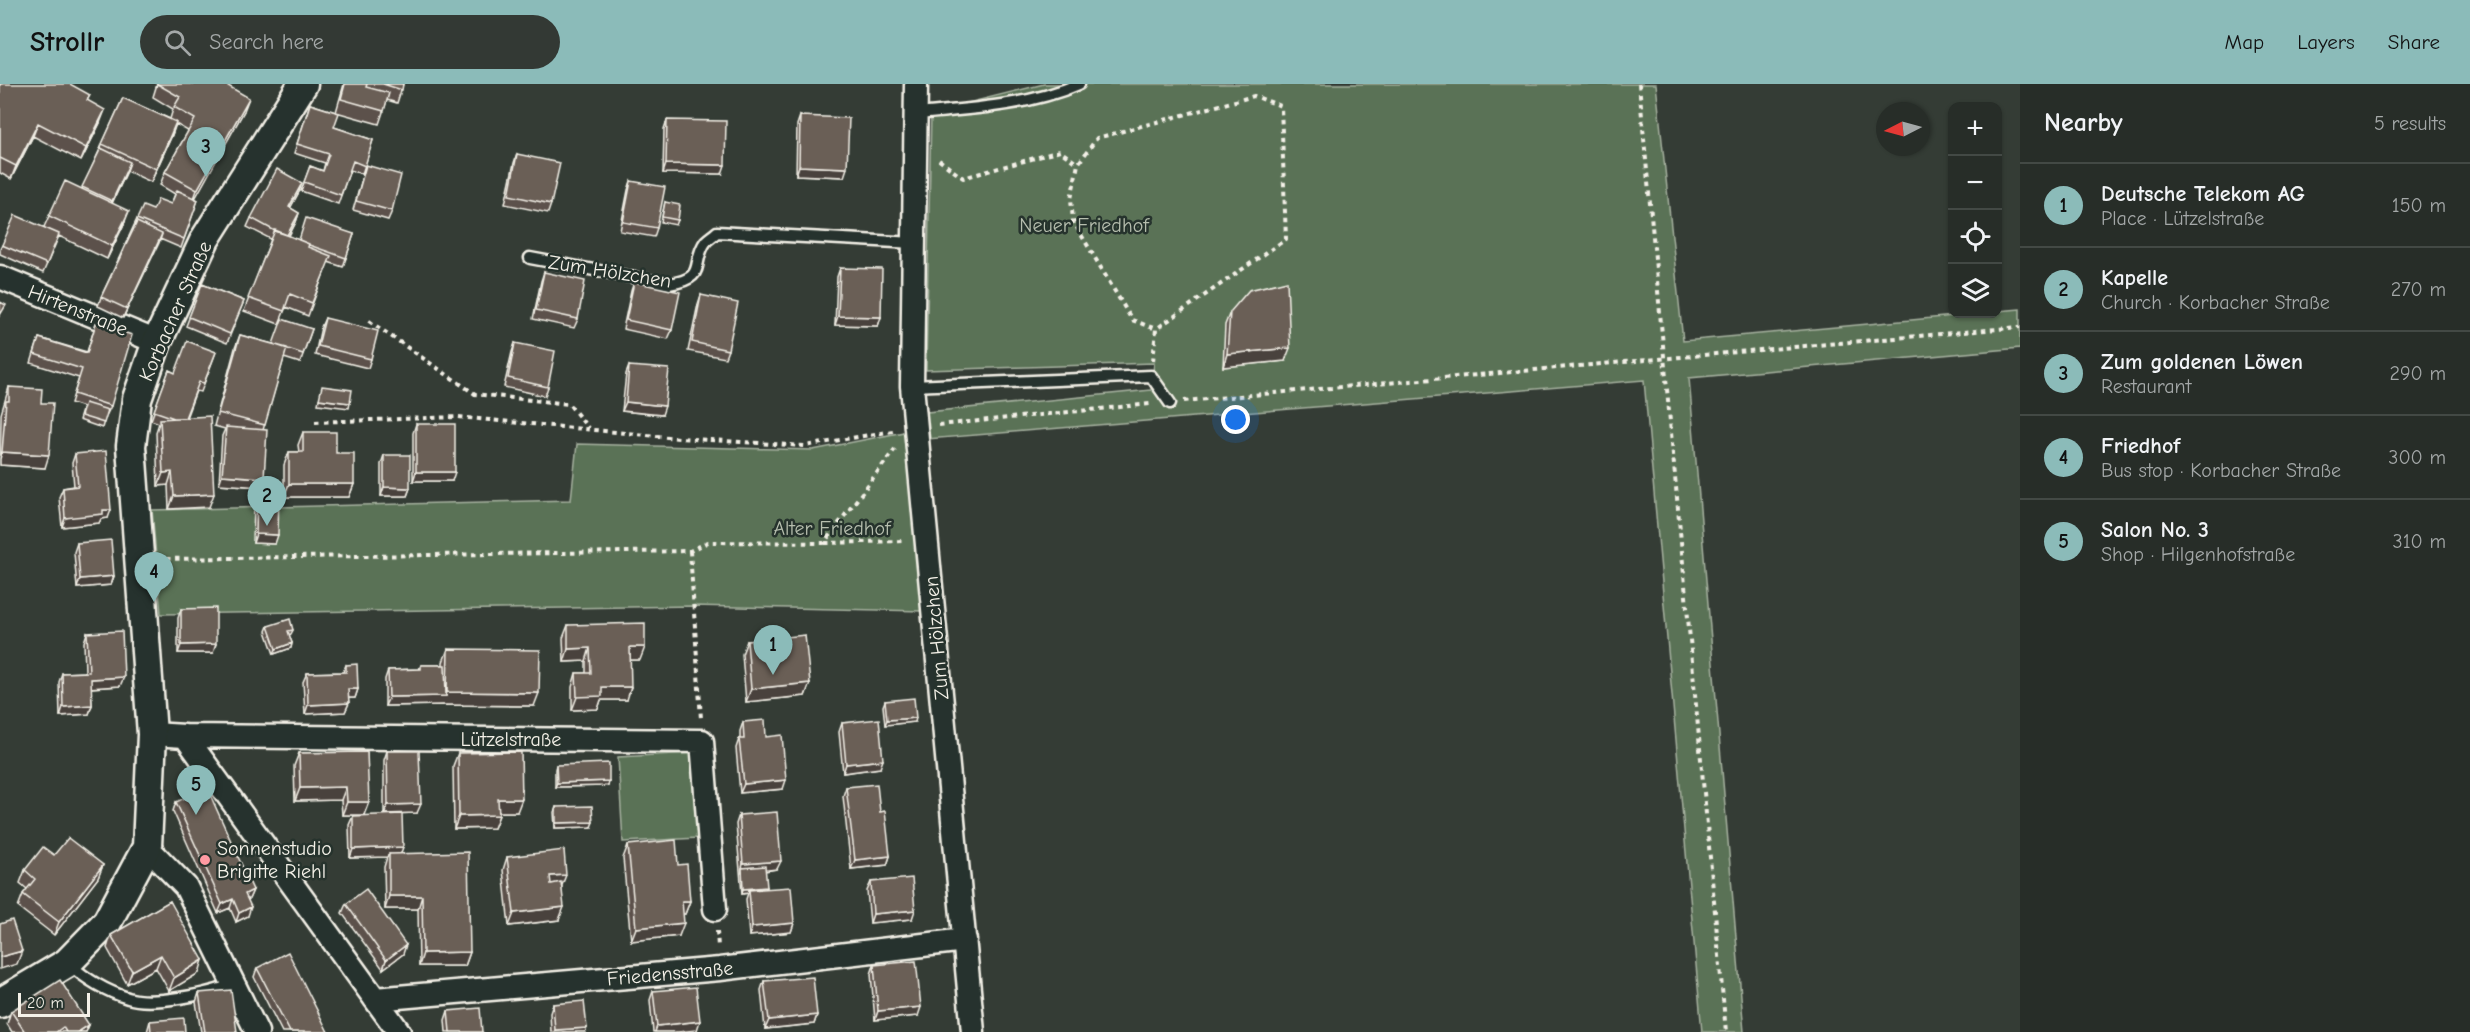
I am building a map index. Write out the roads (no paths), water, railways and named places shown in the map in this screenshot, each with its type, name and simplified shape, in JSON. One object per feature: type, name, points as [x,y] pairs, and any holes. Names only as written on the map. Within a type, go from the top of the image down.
[{"type":"street","name":"Korbacher Straße","points":[[0,1003],[67,963],[107,922],[147,847],[152,734],[131,446],[137,399],[157,342],[205,239],[303,84]]},
{"type":"street","name":"Zum Hölzchen","points":[[916,84],[912,386],[973,1032]]},
{"type":"street","name":"Hirtenstraße","points":[[0,277],[157,342]]},
{"type":"street","name":"Lützelstraße","points":[[152,734],[702,741],[715,909]]},
{"type":"street","points":[[185,736],[399,1032]]},
{"type":"street","points":[[147,847],[186,887],[257,1032]]},
{"type":"street","name":"Friedensstraße","points":[[375,999],[720,969],[964,940]]},
{"type":"lane","points":[[916,114],[959,110],[1057,94],[1079,84]]},
{"type":"lane","name":"Zum Hölzchen","points":[[530,258],[669,284],[686,282],[696,272],[706,242],[717,232],[914,243]]},
{"type":"lane","points":[[912,386],[1151,376],[1170,403]]},
{"type":"lane","points":[[67,963],[92,983],[131,999],[171,999],[219,991],[233,984]]},
{"type":"place","name":"Zum goldenen Löwen","points":[[206,177]]},
{"type":"place","name":"Kapelle","points":[[267,526]]},
{"type":"place","name":"Friedhof","points":[[154,602]]},
{"type":"place","name":"Deutsche Telekom AG","points":[[773,675]]},
{"type":"place","name":"Salon No. 3","points":[[196,815]]},
{"type":"place","name":"Sonnenstudio Brigitte Riehl","points":[[205,860]]},
{"type":"park label","name":"Neuer Friedhof","points":[[1084,225]]},
{"type":"park label","name":"Alter Friedhof","points":[[832,528]]}]
